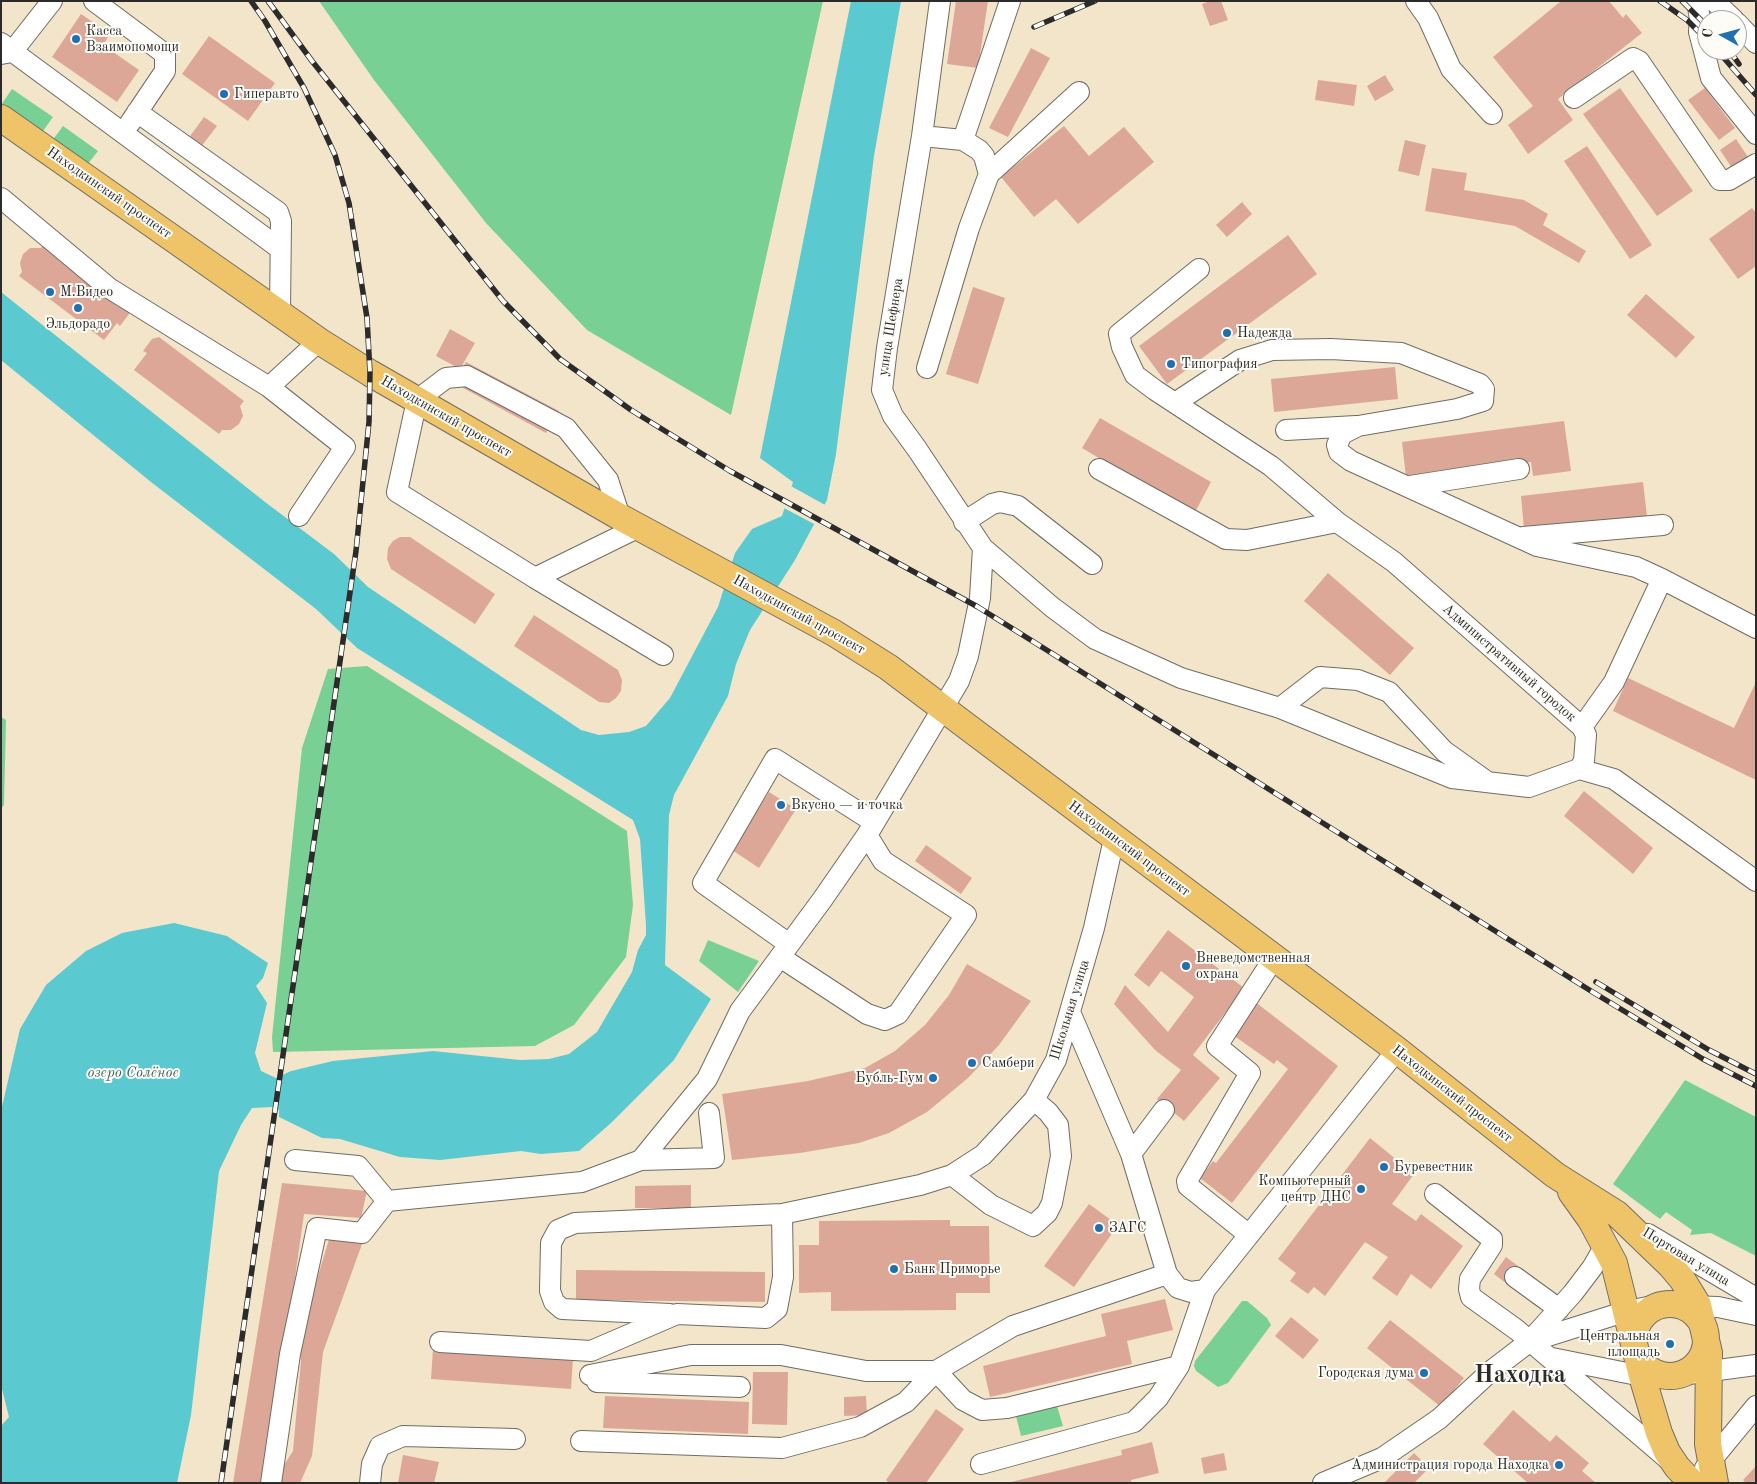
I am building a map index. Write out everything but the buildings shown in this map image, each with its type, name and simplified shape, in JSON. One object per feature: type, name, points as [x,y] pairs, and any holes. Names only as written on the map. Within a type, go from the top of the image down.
[{"type":"main road","name":"Находкинский проспект","points":[[1,118],[320,341],[417,400],[629,522],[798,612],[888,667],[1114,839],[1397,1050],[1555,1175],[1617,1214],[1671,1266],[1682,1279],[1698,1305],[1706,1337],[1710,1371],[1708,1430],[1696,1477],[1667,1452],[1659,1433],[1642,1376],[1620,1280],[1606,1244],[1576,1198],[1555,1175]]},
{"type":"main road","points":[[1667,1304],[1689,1309],[1697,1316],[1703,1326],[1706,1337],[1705,1348],[1697,1363],[1684,1374],[1673,1376],[1662,1376],[1643,1364],[1634,1344],[1635,1332],[1643,1317],[1656,1307],[1667,1304]]},
{"type":"street","points":[[52,1],[5,50],[124,132],[279,248]]},
{"type":"street","points":[[94,1],[164,54],[165,71],[124,132]]},
{"type":"street","name":"улица Шефнера","points":[[940,1],[922,136],[885,357],[882,390],[893,416],[983,548]]},
{"type":"street","points":[[963,140],[1010,1]]},
{"type":"street","points":[[1416,1],[1428,18],[1451,69],[1492,114]]},
{"type":"street","points":[[1696,1],[1700,18],[1699,32],[1711,78],[1756,134]]},
{"type":"street","points":[[1714,1],[1723,10]]},
{"type":"street","points":[[1747,34],[1756,43]]},
{"type":"street","points":[[1574,98],[1633,58],[1639,62],[1720,180],[1729,180],[1756,164]]},
{"type":"street","points":[[927,368],[969,228],[989,174],[1079,92]]},
{"type":"street","points":[[137,112],[278,212],[281,221],[279,248],[280,312]]},
{"type":"street","points":[[922,136],[963,140],[979,150],[984,156],[989,174]]},
{"type":"street","points":[[1,198],[109,288],[270,387],[345,447],[299,516]]},
{"type":"street","name":"Административный городок","points":[[1199,269],[1119,334],[1122,347],[1135,375],[1175,404],[1271,466],[1338,522],[1394,562],[1582,727],[1586,735],[1584,761],[1578,769]]},
{"type":"street","points":[[270,387],[320,341]]},
{"type":"street","points":[[1175,404],[1240,360],[1272,350],[1347,349],[1401,353],[1474,380],[1484,388],[1483,401],[1466,406],[1358,426],[1286,430]]},
{"type":"street","points":[[535,578],[629,522],[608,480],[566,428],[467,376],[446,378],[417,400],[397,492],[535,578],[663,655]]},
{"type":"street","points":[[1358,426],[1342,434],[1337,445],[1339,452],[1351,461],[1410,486],[1537,546],[1636,567],[1756,628]]},
{"type":"street","points":[[1099,469],[1226,539],[1247,540],[1338,522]]},
{"type":"street","points":[[1410,486],[1519,469]]},
{"type":"street","points":[[964,522],[992,504],[1000,502],[1018,506],[1092,564]]},
{"type":"street","points":[[1518,538],[1663,525]]},
{"type":"street","points":[[641,1160],[707,1079],[740,1011],[785,951],[870,828],[941,707],[959,681],[969,654],[980,598],[983,548]]},
{"type":"street","points":[[983,548],[1052,607],[1096,639],[1181,678],[1280,708],[1452,778],[1529,787],[1578,769],[1614,779],[1756,881]]},
{"type":"street","points":[[1582,727],[1614,682],[1662,579]]},
{"type":"street","points":[[1280,708],[1320,677],[1358,680],[1389,692],[1444,751],[1486,781]]},
{"type":"street","points":[[775,759],[870,828],[884,861],[966,915],[898,1014],[884,1020],[867,1014],[785,951],[703,883],[775,759]]},
{"type":"street","name":"Школьная улица","points":[[677,1314],[562,1309],[554,1302],[550,1291],[551,1243],[558,1230],[575,1223],[782,1214],[920,1185],[952,1175],[983,1155],[1034,1100],[1056,1060],[1094,928],[1114,839]]},
{"type":"street","points":[[1249,1235],[1188,1186],[1187,1181],[1250,1073],[1217,1046],[1274,958]]},
{"type":"street","points":[[1070,1012],[1131,1154],[1167,1274],[1178,1288],[1190,1292],[1205,1290]]},
{"type":"street","points":[[981,1464],[1134,1422],[1158,1398],[1179,1366],[1205,1290],[1397,1050]]},
{"type":"street","points":[[952,1175],[991,1205],[1033,1226],[1047,1213],[1052,1203],[1060,1156],[1058,1125],[1048,1112],[1034,1100]]},
{"type":"street","points":[[1131,1154],[1164,1110]]},
{"type":"street","points":[[271,1483],[290,1354],[317,1228],[362,1233],[387,1202],[582,1182],[641,1160],[714,1158],[709,1113]]},
{"type":"street","points":[[295,1160],[358,1166],[387,1202]]},
{"type":"street","points":[[1435,1194],[1492,1239],[1492,1245],[1470,1279],[1471,1297],[1696,1477],[1756,1406]]},
{"type":"street","points":[[440,1342],[591,1351],[677,1314],[766,1318],[777,1309],[783,1277],[782,1214]]},
{"type":"street","name":"Портовая улица","points":[[1617,1214],[1756,1298]]},
{"type":"street","points":[[1323,1483],[1382,1458],[1438,1419],[1491,1371],[1529,1342],[1592,1268],[1606,1244]]},
{"type":"street","points":[[581,1441],[782,1448],[860,1427],[906,1402],[936,1371],[1014,1326],[1167,1274]]},
{"type":"street","points":[[1515,1278],[1559,1309]]},
{"type":"street","points":[[1529,1342],[1627,1311],[1667,1304],[1698,1305],[1756,1315]]},
{"type":"street","points":[[591,1351],[590,1375],[595,1382],[740,1386]]},
{"type":"street","points":[[590,1375],[701,1355],[781,1355],[866,1371],[936,1371],[963,1400],[982,1410],[1006,1408],[1179,1366]]},
{"type":"street","points":[[1548,1357],[1642,1376],[1673,1376],[1756,1365]]},
{"type":"street","points":[[370,1483],[372,1464],[380,1446],[403,1436],[515,1439]]},
{"type":"street","points":[[1363,1483],[1382,1458]]},
{"type":"green space","points":[[319,1],[823,1],[731,415],[587,330],[486,223],[374,80]]},
{"type":"green space","points":[[12,89],[53,117],[38,138],[1,114],[1,105]]},
{"type":"green space","points":[[63,126],[98,151],[83,170],[49,145]]},
{"type":"green space","points":[[367,666],[627,831],[633,905],[626,957],[574,1025],[535,1046],[273,1052],[272,1037],[302,748],[328,669]]},
{"type":"green space","points":[[1,717],[6,720],[4,805],[1,809]]},
{"type":"green space","points":[[708,940],[759,961],[738,992],[699,961]]},
{"type":"green space","points":[[1685,1080],[1756,1117],[1756,1256],[1711,1233],[1690,1235],[1692,1230],[1666,1212],[1660,1219],[1613,1184]]},
{"type":"green space","points":[[1242,1301],[1247,1301],[1267,1318],[1271,1325],[1228,1383],[1218,1387],[1196,1371],[1195,1361]]},
{"type":"green space","points":[[1057,1406],[1063,1426],[1021,1436],[1016,1416]]},
{"type":"water","name":"озеро Солёное","points":[[851,1],[901,1],[874,156],[836,454],[827,500],[795,560],[750,630],[736,664],[728,696],[674,795],[669,815],[665,965],[711,999],[674,1060],[611,1123],[579,1151],[541,1154],[521,1151],[440,1160],[400,1157],[340,1139],[322,1138],[279,1117],[279,1110],[272,1107],[252,1108],[241,1125],[219,1171],[191,1415],[177,1483],[1,1483],[1,1426],[9,1417],[1,1385],[1,1111],[20,1029],[46,985],[86,951],[122,933],[174,923],[227,936],[268,963],[263,978],[256,986],[267,1003],[255,1053],[261,1071],[276,1078],[291,1071],[333,1061],[433,1051],[520,1060],[549,1059],[569,1054],[597,1032],[632,972],[638,950],[646,935],[646,925],[640,839],[633,820],[357,648],[316,609],[151,482],[1,360],[1,292],[265,502],[334,554],[368,587],[581,730],[599,735],[629,732],[646,726],[670,698],[718,607],[735,553],[752,529],[782,516],[793,482],[760,458]]},
{"type":"pier","points":[[789,485],[827,506],[816,525],[782,507]]},
{"type":"railway","points":[[221,1483],[356,551],[369,422],[370,373],[367,318],[349,203],[335,155],[304,88],[265,21],[251,1]]},
{"type":"railway","points":[[268,1],[312,61],[503,301],[560,359],[631,410],[730,471],[978,607],[1591,991],[1703,1059],[1756,1086]]},
{"type":"railway","points":[[1034,27],[1095,1]]},
{"type":"railway","points":[[1660,1],[1687,20],[1697,30]]},
{"type":"railway","points":[[1682,1],[1697,16]]},
{"type":"railway","points":[[1726,60],[1756,95]]},
{"type":"railway","points":[[1736,60],[1739,64]]},
{"type":"railway","points":[[1596,982],[1709,1050],[1756,1074]]},
{"type":"place","name":"Касса Взаимопомощи","points":[[76,39]]},
{"type":"place","name":"Гиперавто","points":[[224,94]]},
{"type":"place","name":"М.Видео","points":[[50,292]]},
{"type":"place","name":"Эльдорадо","points":[[78,308]]},
{"type":"place","name":"Надежда","points":[[1227,333]]},
{"type":"place","name":"Типография","points":[[1171,364]]},
{"type":"place","name":"Вкусно — и точка","points":[[781,805]]},
{"type":"place","name":"Вневедомственная охрана","points":[[1186,966]]},
{"type":"place","name":"Самбери","points":[[972,1063]]},
{"type":"place","name":"Бубль-Гум","points":[[933,1078]]},
{"type":"place","name":"Буревестник","points":[[1384,1167]]},
{"type":"place","name":"Компьютерный центр ДНС","points":[[1361,1189]]},
{"type":"place","name":"ЗАГС","points":[[1099,1228]]},
{"type":"place","name":"Банк Приморье","points":[[894,1269]]},
{"type":"place","name":"Центральная площадь","points":[[1670,1344]]},
{"type":"place","name":"Городская дума","points":[[1424,1373]]},
{"type":"place","name":"Администрация города Находка","points":[[1559,1465]]},
{"type":"district","name":"Находка","points":[[1520,1376]]}]
